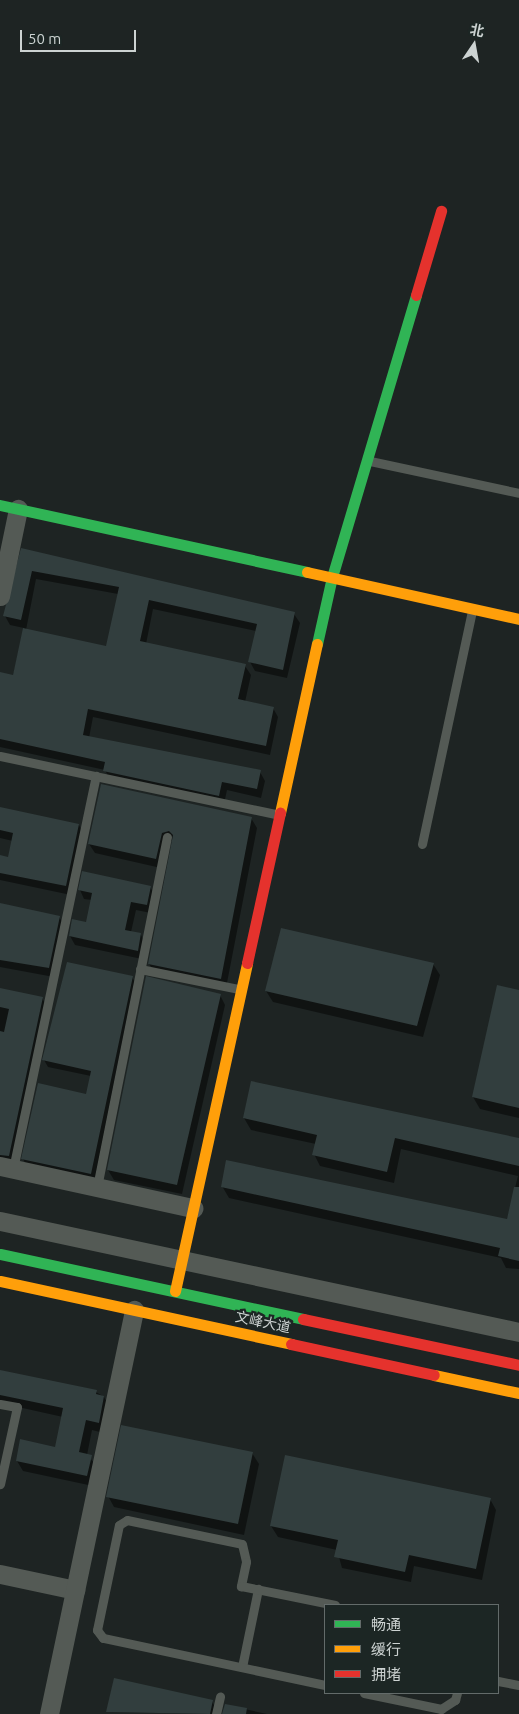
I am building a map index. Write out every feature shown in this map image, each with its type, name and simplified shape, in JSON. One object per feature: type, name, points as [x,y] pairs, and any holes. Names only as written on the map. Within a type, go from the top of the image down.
[{"type":"street","points":[[175,1291],[332,577],[441,211]]},
{"type":"street","points":[[0,596],[9,507],[519,619]]},
{"type":"street","points":[[7,1168],[193,1208]]},
{"type":"street","points":[[0,1221],[519,1332]]},
{"type":"street","name":"文峰大道","points":[[0,1254],[519,1365]]},
{"type":"street","name":"文峰大道","points":[[0,1281],[519,1393]]},
{"type":"street","points":[[49,1714],[134,1310]]},
{"type":"street","points":[[0,1574],[75,1590]]},
{"type":"lane","points":[[366,460],[519,493]]},
{"type":"lane","points":[[422,844],[473,608]]},
{"type":"lane","points":[[0,756],[280,815]]},
{"type":"lane","points":[[7,1168],[96,776]]},
{"type":"lane","points":[[97,1187],[167,837]]},
{"type":"lane","points":[[140,969],[241,989]]},
{"type":"lane","points":[[0,1404],[17,1407],[0,1484]]},
{"type":"lane","points":[[324,1685],[102,1638],[97,1630],[119,1525],[127,1520],[242,1544],[246,1562],[241,1586],[330,1604]]},
{"type":"lane","points":[[242,1667],[258,1589]]},
{"type":"lane","points":[[499,1681],[519,1685]]},
{"type":"lane","points":[[369,1694],[441,1709],[455,1700],[457,1694]]},
{"type":"lane","points":[[216,1714],[220,1696]]},
{"type":"building","points":[[21,548],[295,612],[283,670],[248,662],[257,624],[149,600],[140,641],[246,664],[238,699],[274,707],[266,746],[88,709],[83,735],[261,770],[257,789],[222,782],[219,796],[103,771],[105,762],[0,739],[0,672],[13,675],[23,628],[106,646],[119,587],[32,571],[21,620],[3,616]]},
{"type":"building","points":[[101,784],[252,817],[221,979],[148,964],[173,835],[169,831],[162,833],[156,859],[88,844]]},
{"type":"building","points":[[0,807],[79,824],[66,886],[0,873],[0,855],[8,857],[13,833],[0,830]]},
{"type":"building","points":[[82,871],[151,886],[147,905],[131,902],[125,930],[141,933],[138,951],[69,936],[72,919],[86,922],[92,893],[78,890]]},
{"type":"building","points":[[0,903],[60,916],[49,968],[0,960]]},
{"type":"building","points":[[281,928],[434,963],[417,1026],[265,991]]},
{"type":"building","points":[[67,962],[133,976],[91,1174],[21,1159],[38,1083],[86,1094],[91,1071],[42,1060]]},
{"type":"building","points":[[146,976],[221,994],[177,1185],[107,1170]]},
{"type":"building","points":[[497,985],[519,990],[519,1108],[472,1097]]},
{"type":"building","points":[[0,988],[43,997],[9,1156],[0,1155],[0,1031],[4,1032],[9,1009],[0,1007]]},
{"type":"building","points":[[251,1081],[519,1138],[519,1166],[395,1138],[387,1172],[312,1155],[317,1135],[243,1118]]},
{"type":"building","points":[[226,1160],[507,1219],[514,1187],[519,1187],[519,1261],[498,1256],[500,1248],[221,1187]]},
{"type":"building","points":[[0,1370],[97,1390],[96,1394],[104,1396],[99,1423],[86,1420],[79,1452],[92,1455],[87,1476],[16,1461],[20,1439],[55,1447],[63,1408],[0,1395]]},
{"type":"building","points":[[121,1425],[253,1452],[238,1524],[106,1497]]},
{"type":"building","points":[[285,1455],[491,1498],[476,1569],[409,1555],[405,1572],[334,1557],[338,1540],[270,1526]]},
{"type":"building","points":[[114,1678],[213,1700],[210,1714],[106,1712]]},
{"type":"building","points":[[225,1704],[247,1708],[246,1714],[222,1714]]},
{"type":"traffic: fast","points":[[317,644],[332,577],[416,295]]},
{"type":"traffic: fast","points":[[0,505],[307,572]]},
{"type":"traffic: fast","points":[[0,1254],[303,1319]]},
{"type":"traffic: slow","points":[[307,572],[519,619]]},
{"type":"traffic: slow","points":[[280,813],[317,644]]},
{"type":"traffic: slow","points":[[175,1291],[247,963]]},
{"type":"traffic: slow","points":[[0,1281],[291,1344]]},
{"type":"traffic: slow","points":[[434,1375],[519,1393]]},
{"type":"traffic: jam","points":[[416,295],[441,211]]},
{"type":"traffic: jam","points":[[247,963],[280,813]]},
{"type":"traffic: jam","points":[[303,1319],[519,1365]]},
{"type":"traffic: jam","points":[[291,1344],[434,1375]]}]
